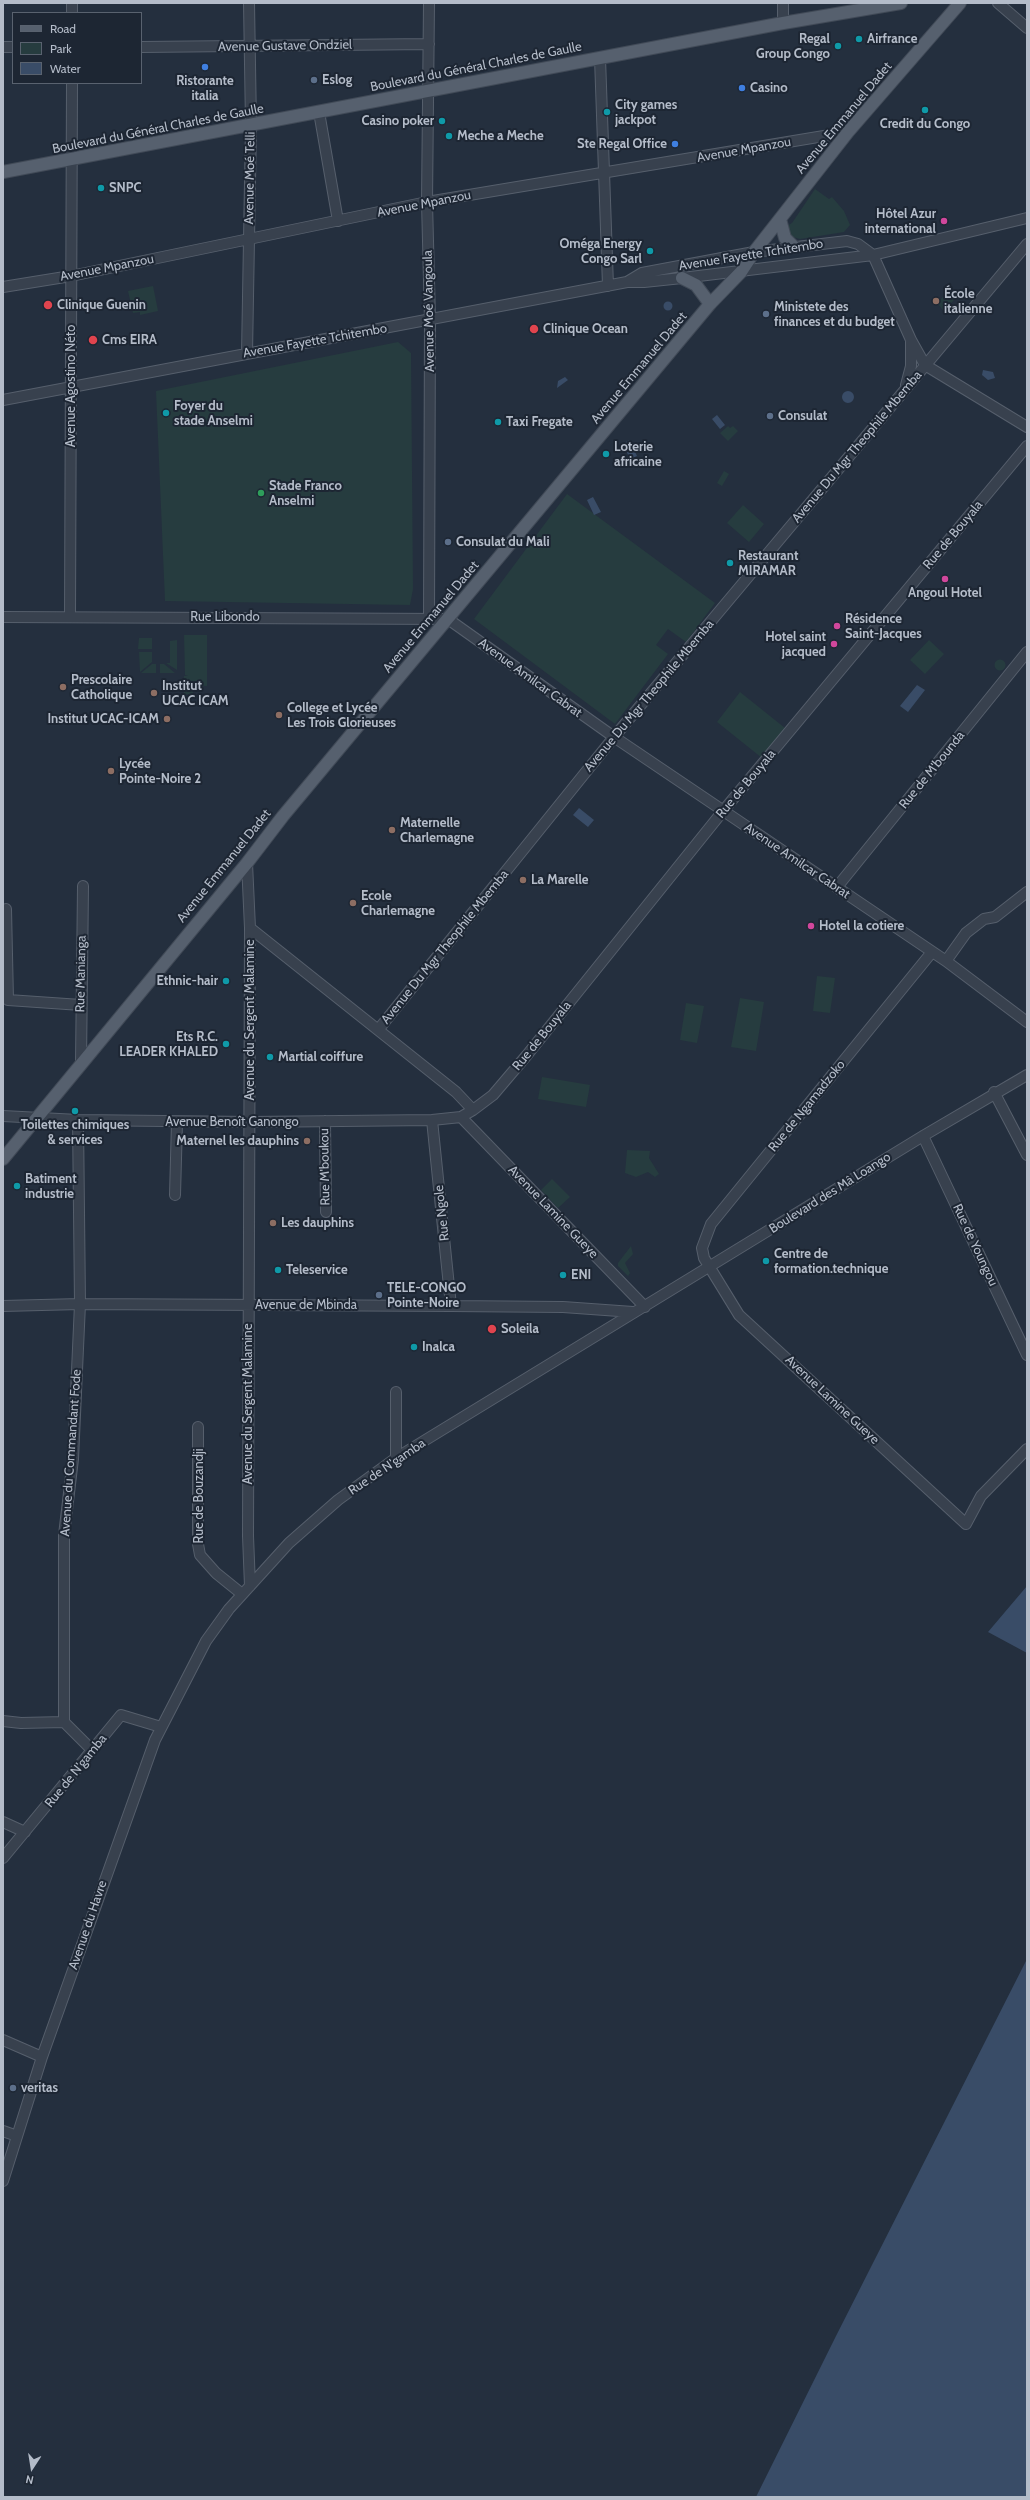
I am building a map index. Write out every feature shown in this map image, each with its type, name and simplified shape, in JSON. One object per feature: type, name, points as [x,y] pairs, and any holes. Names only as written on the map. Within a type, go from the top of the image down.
[{"type":"main road","name":"Boulevard du Général Charles de Gaulle","points":[[5,172],[784,23],[901,3]]},
{"type":"main road","name":"Avenue Emmanuel Dadet","points":[[3,1159],[36,1116],[247,863],[283,816],[710,304],[741,272],[754,252],[848,132],[960,3]]},
{"type":"main road","points":[[780,219],[785,238],[794,247]]},
{"type":"main road","points":[[682,278],[696,285],[710,304]]},
{"type":"street","name":"Avenue Moé Telli","points":[[247,354],[251,125],[250,3]]},
{"type":"street","name":"Avenue Moé Vangoula","points":[[429,3],[427,202],[430,320],[430,618]]},
{"type":"street","points":[[783,3],[784,23]]},
{"type":"street","points":[[998,3],[1027,28]]},
{"type":"street","name":"Avenue Gustave Ondziel","points":[[142,47],[429,44]]},
{"type":"street","points":[[600,58],[608,286]]},
{"type":"street","name":"Avenue Agostino Néto","points":[[70,617],[72,84]]},
{"type":"street","points":[[318,112],[338,221]]},
{"type":"street","name":"Avenue Mpanzou","points":[[3,287],[71,276],[427,202],[848,132]]},
{"type":"street","name":"Avenue Fayette Tchitembo","points":[[3,400],[627,282],[644,282],[741,272],[873,255],[1027,218]]},
{"type":"street","name":"Avenue Fayette Tchitembo","points":[[627,282],[642,273],[754,252],[847,241],[858,244],[873,255]]},
{"type":"street","points":[[925,365],[1027,244]]},
{"type":"street","points":[[873,255],[911,340],[925,365],[1027,427]]},
{"type":"street","points":[[906,388],[911,366],[911,340]]},
{"type":"street","name":"Avenue Du Mgr Theophile Mbemba","points":[[378,1030],[614,738],[925,365]]},
{"type":"street","name":"Rue de Bouyala","points":[[461,1117],[494,1095],[723,811],[1027,446]]},
{"type":"street","name":"Rue Libondo","points":[[3,617],[448,619]]},
{"type":"street","name":"Avenue Amilcar Cabrat","points":[[448,619],[614,738],[946,960],[1027,1022]]},
{"type":"street","name":"Rue de M'bounda","points":[[837,887],[1027,652]]},
{"type":"street","name":"Avenue du Sergent Malamine","points":[[247,863],[250,928],[248,1536],[250,1586]]},
{"type":"street","name":"Rue Manianga","points":[[81,1062],[83,886]]},
{"type":"street","points":[[946,960],[966,933],[984,919],[995,917],[1027,892]]},
{"type":"street","points":[[6,909],[8,1000],[81,1004]]},
{"type":"street","points":[[250,928],[456,1092],[473,1110]]},
{"type":"street","name":"Rue de Ngamadzoko","points":[[708,1268],[702,1248],[711,1224],[932,952]]},
{"type":"street","name":"Boulevard des Mâ Loango","points":[[633,1312],[645,1307],[994,1092],[1027,1074]]},
{"type":"street","points":[[994,1092],[1027,1155]]},
{"type":"street","name":"Avenue Benoît Ganongo","points":[[3,1116],[36,1116],[78,1120],[177,1122],[432,1120],[461,1117]]},
{"type":"street","name":"Avenue Lamine Gueye","points":[[461,1117],[645,1307]]},
{"type":"street","name":"Avenue du Commandant Fode","points":[[64,1722],[64,1535],[73,1459],[80,1304],[78,1120]]},
{"type":"street","name":"Rue Ngole","points":[[432,1120],[452,1306]]},
{"type":"street","name":"Rue M'boukou","points":[[325,1121],[326,1212]]},
{"type":"street","points":[[175,1195],[177,1122]]},
{"type":"street","name":"Rue de Youngou","points":[[923,1136],[1027,1355]]},
{"type":"street","name":"Avenue Lamine Gueye","points":[[708,1268],[739,1315],[966,1524],[981,1496],[1027,1449]]},
{"type":"street","name":"Avenue de Mbinda","points":[[3,1306],[80,1304],[249,1304],[564,1307],[633,1312]]},
{"type":"street","name":"Rue de N'gamba","points":[[189,1675],[206,1642],[242,1594],[288,1543],[311,1522],[396,1458],[633,1312]]},
{"type":"street","points":[[396,1392],[396,1458]]},
{"type":"street","name":"Rue de Bouzandji","points":[[198,1427],[198,1544],[200,1554],[216,1572],[242,1594]]},
{"type":"street","name":"Avenue du Havre","points":[[3,2181],[42,2057],[131,1804],[161,1727],[189,1675]]},
{"type":"street","name":"Rue de N'gamba","points":[[3,1858],[121,1715],[161,1727]]},
{"type":"street","points":[[3,1721],[21,1723],[64,1722],[92,1750]]},
{"type":"street","points":[[3,1822],[25,1832]]},
{"type":"street","points":[[3,2040],[42,2057]]},
{"type":"street","points":[[3,2130],[17,2136]]},
{"type":"green space","points":[[815,189],[829,199],[832,197],[844,211],[850,225],[844,232],[800,239],[789,236],[785,227],[792,223]]},
{"type":"green space","points":[[153,286],[158,311],[140,315],[140,312],[133,313],[128,291]]},
{"type":"green space","points":[[951,288],[958,295],[944,312],[936,301],[940,300]]},
{"type":"green space","points":[[398,342],[411,353],[413,589],[410,605],[165,601],[156,391]]},
{"type":"green space","points":[[728,426],[730,428],[733,426],[738,431],[728,441],[720,433]]},
{"type":"green space","points":[[724,471],[729,474],[722,486],[717,483]]},
{"type":"green space","points":[[567,494],[715,603],[686,642],[668,629],[656,645],[668,654],[615,724],[474,619]]},
{"type":"green space","points":[[743,505],[764,524],[749,542],[727,523]]},
{"type":"green space","points":[[184,635],[207,635],[207,686],[189,685],[188,678],[188,686],[193,687],[193,695],[184,694],[184,676],[188,676],[185,675]]},
{"type":"green space","points":[[139,638],[152,638],[152,649],[138,649]]},
{"type":"green space","points":[[177,640],[177,670],[166,663],[170,663],[170,641]]},
{"type":"green space","points":[[929,640],[944,654],[925,674],[910,660]]},
{"type":"green space","points":[[139,652],[152,652],[152,662],[140,672]]},
{"type":"green space","points":[[1000,659],[1004,661],[1006,665],[1004,669],[1000,671],[996,669],[994,665],[996,661]]},
{"type":"green space","points":[[152,664],[156,664],[156,673],[141,673]]},
{"type":"green space","points":[[160,664],[164,664],[175,673],[160,673]]},
{"type":"green space","points":[[740,692],[785,728],[762,758],[717,722]]},
{"type":"green space","points":[[817,976],[835,978],[830,1013],[813,1011]]},
{"type":"green space","points":[[740,998],[764,1002],[756,1051],[731,1047]]},
{"type":"green space","points":[[686,1003],[704,1006],[697,1043],[680,1040]]},
{"type":"green space","points":[[542,1077],[590,1085],[586,1107],[538,1099]]},
{"type":"green space","points":[[627,1150],[650,1151],[649,1158],[659,1174],[655,1177],[648,1172],[636,1177],[625,1173]]},
{"type":"green space","points":[[552,1179],[570,1197],[558,1208],[541,1190]]},
{"type":"green space","points":[[631,1246],[633,1254],[625,1263],[630,1273],[628,1276],[618,1266],[618,1263]]},
{"type":"water","points":[[666,302],[670,302],[672,306],[670,310],[666,310],[664,308],[664,304]]},
{"type":"water","points":[[983,370],[993,372],[995,378],[988,380],[982,375]]},
{"type":"water","points":[[565,377],[568,380],[557,388],[558,381]]},
{"type":"water","points":[[848,391],[852,393],[854,397],[852,401],[848,403],[844,401],[842,397],[844,393]]},
{"type":"water","points":[[717,415],[725,425],[720,429],[712,419]]},
{"type":"water","points":[[629,440],[637,456],[630,459],[623,444]]},
{"type":"water","points":[[593,497],[601,512],[594,515],[587,500]]},
{"type":"water","points":[[917,685],[925,690],[908,712],[900,706]]},
{"type":"water","points":[[579,808],[594,820],[588,827],[573,815]]},
{"type":"water","points":[[1027,1586],[1027,1653],[988,1632]]},
{"type":"water","points":[[1027,1959],[1027,2497],[756,2497],[836,2336]]},
{"type":"place","name":"Airfrance","points":[[859,39]]},
{"type":"place","name":"Regal Group Congo","points":[[838,46]]},
{"type":"place","name":"Ristorante italia","points":[[205,67]]},
{"type":"place","name":"Eslog","points":[[314,80]]},
{"type":"place","name":"Casino","points":[[742,88]]},
{"type":"place","name":"Credit du Congo","points":[[925,110]]},
{"type":"place","name":"City games jackpot","points":[[607,112]]},
{"type":"place","name":"Casino poker","points":[[442,121]]},
{"type":"place","name":"Meche a Meche","points":[[449,136]]},
{"type":"place","name":"Ste Regal Office","points":[[675,144]]},
{"type":"place","name":"SNPC","points":[[101,188]]},
{"type":"place","name":"Hôtel Azur international","points":[[944,221]]},
{"type":"place","name":"Oméga Energy Congo Sarl","points":[[650,251]]},
{"type":"place","name":"École italienne","points":[[936,301]]},
{"type":"place","name":"Clinique Guenin","points":[[48,305]]},
{"type":"place","name":"Ministete des finances et du budget","points":[[766,314]]},
{"type":"place","name":"Clinique Ocean","points":[[534,329]]},
{"type":"place","name":"Cms EIRA","points":[[93,340]]},
{"type":"place","name":"Foyer du stade Anselmi","points":[[166,413]]},
{"type":"place","name":"Consulat","points":[[770,416]]},
{"type":"place","name":"Taxi Fregate","points":[[498,422]]},
{"type":"place","name":"Loterie africaine","points":[[606,454]]},
{"type":"place","name":"Stade Franco Anselmi","points":[[261,493]]},
{"type":"place","name":"Consulat du Mali","points":[[448,542]]},
{"type":"place","name":"Restaurant MIRAMAR","points":[[730,563]]},
{"type":"place","name":"Angoul Hotel","points":[[945,579]]},
{"type":"place","name":"Résidence Saint-Jacques","points":[[837,626]]},
{"type":"place","name":"Hotel saint jacqued","points":[[834,644]]},
{"type":"place","name":"Prescolaire Catholique","points":[[63,687]]},
{"type":"place","name":"Institut UCAC ICAM","points":[[154,693]]},
{"type":"place","name":"College et Lycée Les Trois Glorieuses","points":[[279,715]]},
{"type":"place","name":"Institut UCAC-ICAM","points":[[167,719]]},
{"type":"place","name":"Lycée Pointe-Noire 2","points":[[111,771]]},
{"type":"place","name":"Maternelle Charlemagne","points":[[392,830]]},
{"type":"place","name":"La Marelle","points":[[523,880]]},
{"type":"place","name":"Ecole Charlemagne","points":[[353,903]]},
{"type":"place","name":"Hotel la cotiere","points":[[811,926]]},
{"type":"place","name":"Ethnic-hair","points":[[226,981]]},
{"type":"place","name":"Ets R.C. LEADER KHALED","points":[[226,1044]]},
{"type":"place","name":"Martial coiffure","points":[[270,1057]]},
{"type":"place","name":"Toilettes chimiques & services","points":[[75,1111]]},
{"type":"place","name":"Maternel les dauphins","points":[[307,1141]]},
{"type":"place","name":"Batiment industrie","points":[[17,1186]]},
{"type":"place","name":"Les dauphins","points":[[273,1223]]},
{"type":"place","name":"Centre de formation.technique","points":[[766,1261]]},
{"type":"place","name":"Teleservice","points":[[278,1270]]},
{"type":"place","name":"ENI","points":[[563,1275]]},
{"type":"place","name":"TELE-CONGO Pointe-Noire","points":[[379,1295]]},
{"type":"place","name":"Soleila","points":[[492,1329]]},
{"type":"place","name":"Inalca","points":[[414,1347]]},
{"type":"place","name":"veritas","points":[[13,2088]]}]
